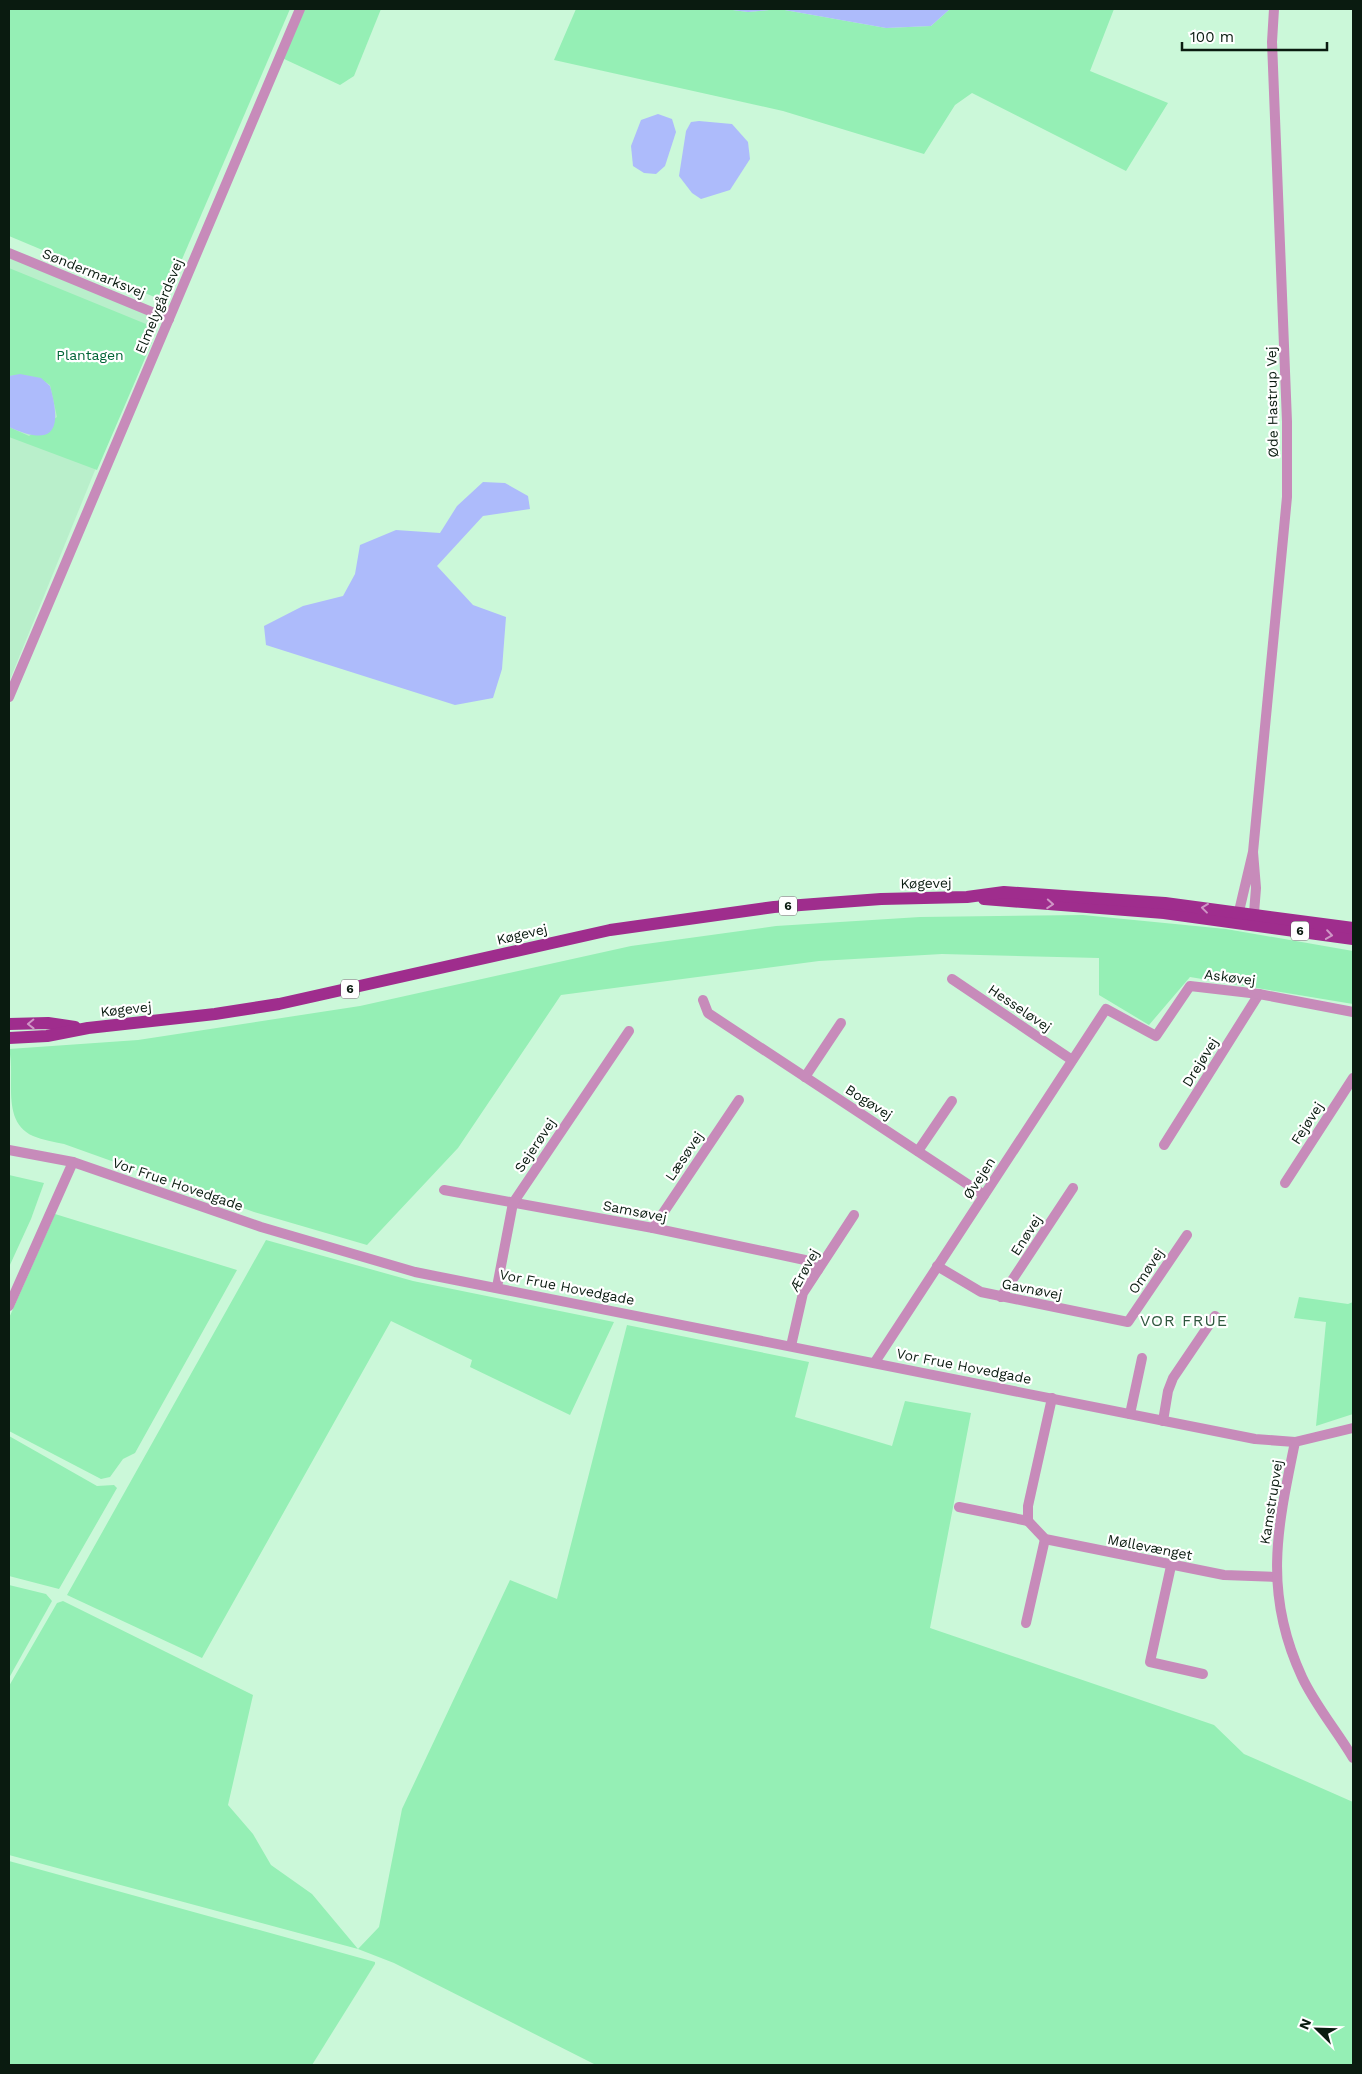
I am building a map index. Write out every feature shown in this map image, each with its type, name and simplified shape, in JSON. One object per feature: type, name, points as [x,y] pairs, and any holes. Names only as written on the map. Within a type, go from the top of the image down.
[{"type":"main road","name":"Køgevej","points":[[9,1038],[47,1036],[88,1028],[196,1017],[279,1004],[610,930],[692,917],[843,902],[967,897],[1004,902],[1247,916],[1353,928]]},
{"type":"main road","name":"Køgevej","points":[[1247,916],[1353,939]]},
{"type":"main road","name":"Køgevej","points":[[9,1024],[48,1023],[88,1028]]},
{"type":"street","name":"Elmelygårdsvej","points":[[9,697],[300,9]]},
{"type":"street","name":"Øde Hastrup Vej","points":[[1247,916],[1256,888],[1253,852],[1287,497],[1288,422],[1272,42],[1274,9]]},
{"type":"street","name":"Søndermarksvej","points":[[9,253],[169,319]]},
{"type":"street","name":"Hesseløvej","points":[[952,979],[1072,1060]]},
{"type":"street","name":"Askøvej","points":[[1106,1009],[1156,1036],[1190,986],[1259,994],[1353,1012]]},
{"type":"street","name":"Drejøvej","points":[[1164,1145],[1259,994]]},
{"type":"street","name":"Bogøvej","points":[[703,1000],[708,1013],[984,1195]]},
{"type":"street","name":"Øvejen","points":[[875,1362],[1106,1009]]},
{"type":"street","points":[[805,1076],[841,1023]]},
{"type":"street","name":"Sejerøvej","points":[[497,1288],[513,1203],[629,1031]]},
{"type":"street","name":"Fejøvej","points":[[1285,1183],[1353,1078]]},
{"type":"street","name":"Læsøvej","points":[[653,1228],[739,1100]]},
{"type":"street","points":[[918,1151],[952,1100]]},
{"type":"street","name":"Vor Frue Hovedgade","points":[[9,1150],[73,1162],[261,1227],[415,1272],[1255,1439],[1295,1442],[1353,1428]]},
{"type":"street","points":[[9,1306],[73,1162]]},
{"type":"street","name":"Enøvej","points":[[1001,1298],[1073,1188]]},
{"type":"street","name":"Samsøvej","points":[[444,1190],[653,1228],[806,1260],[818,1270]]},
{"type":"street","name":"Ærøvej","points":[[791,1346],[803,1293],[854,1215]]},
{"type":"street","name":"Omøvej","points":[[1128,1322],[1187,1235]]},
{"type":"street","name":"Gavnøvej","points":[[937,1266],[967,1286],[1001,1298],[1128,1322]]},
{"type":"street","points":[[1162,1421],[1168,1391],[1173,1378],[1215,1316],[1222,1321]]},
{"type":"street","points":[[1130,1414],[1142,1358]]},
{"type":"street","points":[[1028,1520],[1028,1506],[1052,1398]]},
{"type":"street","name":"Kamstrupvej","points":[[1295,1442],[1278,1528],[1276,1578],[1280,1612],[1286,1639],[1303,1679],[1353,1757]]},
{"type":"street","points":[[960,1507],[1028,1520],[1045,1539],[1026,1623]]},
{"type":"street","name":"Møllevænget","points":[[1045,1539],[1224,1575],[1276,1578]]},
{"type":"street","points":[[1172,1566],[1150,1662],[1203,1674]]},
{"type":"shaded area","points":[[9,258],[158,315],[9,682]]},
{"type":"green space","points":[[9,9],[290,9],[164,301],[9,236]]},
{"type":"green space","points":[[304,9],[381,9],[354,76],[340,85],[282,58]]},
{"type":"green space","points":[[576,9],[725,9],[748,12],[779,9],[886,28],[931,26],[950,9],[1114,9],[1090,71],[1168,103],[1126,171],[972,93],[955,105],[924,154],[783,111],[554,60]]},
{"type":"green space","name":"Plantagen","points":[[9,268],[146,324],[152,342],[97,470],[9,437],[9,427],[29,436],[57,417],[50,385],[30,376],[9,376]]},
{"type":"green space","points":[[1083,915],[1226,929],[1353,951],[1353,1004],[1190,977],[1149,1025],[1099,995],[1099,958],[942,954],[819,961],[561,995],[458,1148],[367,1245],[254,1212],[64,1144],[33,1136],[23,1129],[16,1120],[13,1109],[9,1049],[138,1040],[360,1006],[631,946],[776,926],[920,917]]},
{"type":"green space","points":[[9,1175],[44,1183],[31,1219],[9,1267]]},
{"type":"green space","points":[[55,1214],[237,1270],[135,1453],[123,1459],[110,1477],[101,1479],[9,1431],[9,1318]]},
{"type":"green space","points":[[266,1240],[413,1281],[614,1322],[570,1415],[470,1367],[472,1360],[391,1321],[202,1658],[67,1595]]},
{"type":"green space","points":[[1299,1297],[1348,1304],[1353,1302],[1353,1414],[1316,1426],[1326,1322],[1294,1318]]},
{"type":"green space","points":[[627,1325],[809,1362],[795,1417],[892,1446],[905,1401],[971,1413],[930,1628],[1214,1725],[1244,1754],[1353,1802],[1353,2065],[596,2065],[394,1963],[358,1949],[379,1927],[402,1809],[510,1580],[557,1599]]},
{"type":"green space","points":[[9,1436],[97,1486],[114,1485],[117,1488],[59,1589],[9,1576]]},
{"type":"green space","points":[[9,1585],[46,1594],[52,1601],[9,1678]]},
{"type":"green space","points":[[63,1601],[253,1695],[228,1805],[253,1834],[271,1865],[312,1894],[358,1949],[9,1855],[9,1686],[57,1603]]},
{"type":"green space","points":[[9,1861],[375,1962],[375,1964],[312,2065],[9,2065]]},
{"type":"water","points":[[725,9],[779,9],[748,12]]},
{"type":"water","points":[[779,9],[950,9],[931,26],[886,28]]},
{"type":"water","points":[[658,114],[672,119],[676,132],[665,166],[656,174],[644,173],[633,166],[631,146],[641,120]]},
{"type":"water","points":[[691,122],[732,124],[748,142],[750,159],[730,190],[701,199],[692,193],[679,176],[686,131]]},
{"type":"water","points":[[20,374],[41,378],[50,386],[54,401],[54,423],[51,430],[45,435],[36,436],[9,427],[9,376]]},
{"type":"water","points":[[483,482],[505,483],[528,496],[530,509],[483,516],[437,566],[473,605],[506,617],[502,669],[493,698],[455,705],[266,645],[264,626],[303,606],[343,596],[355,574],[360,545],[396,530],[440,533],[457,506]]},
{"type":"district","name":"VOR FRUE","points":[[1184,1320]]}]
